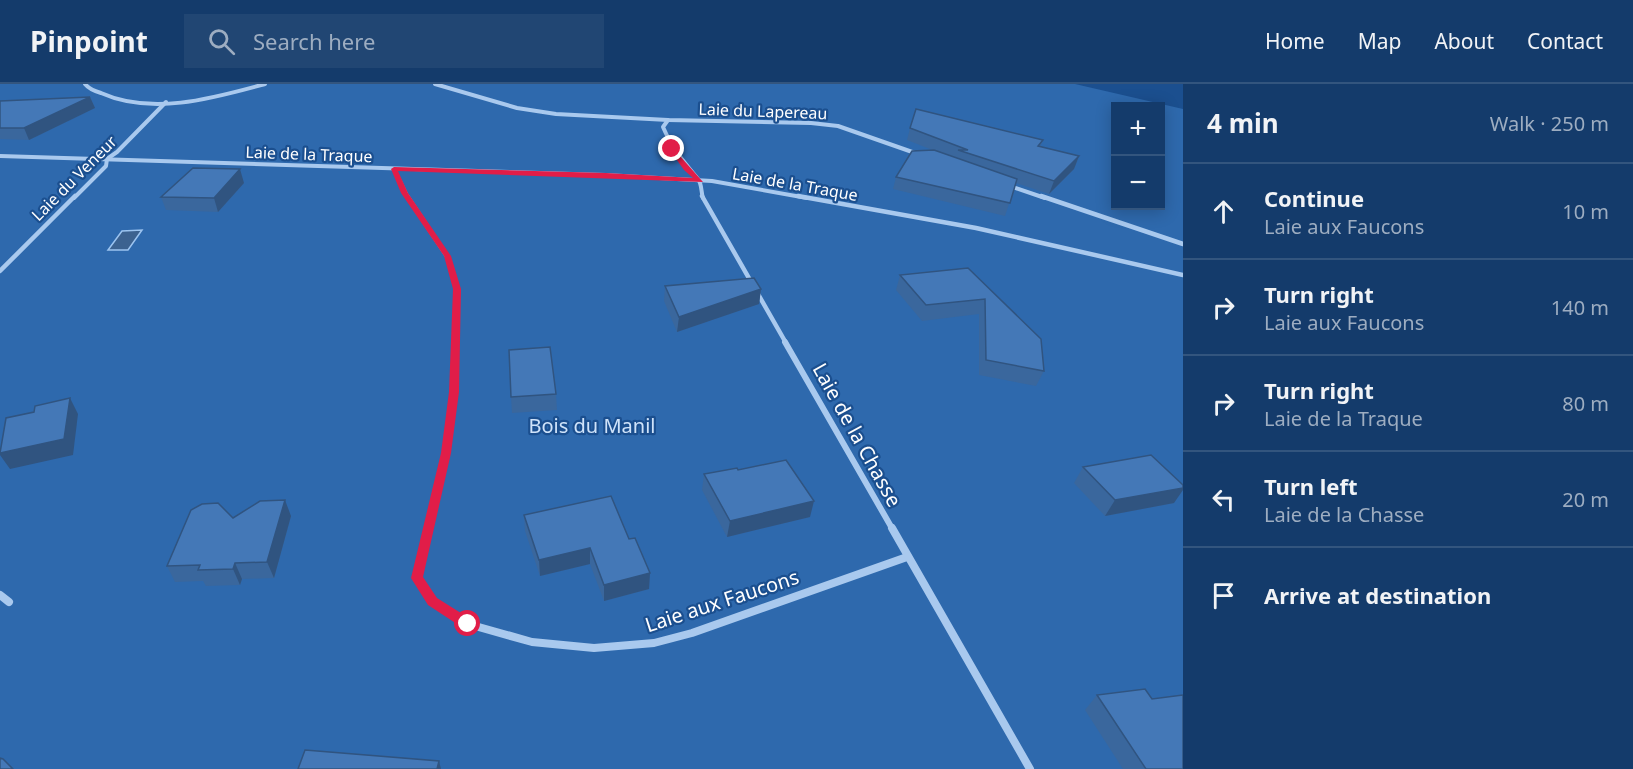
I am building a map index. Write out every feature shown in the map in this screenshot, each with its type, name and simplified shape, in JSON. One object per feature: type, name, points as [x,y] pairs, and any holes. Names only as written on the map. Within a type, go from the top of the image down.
[{"type":"street","points":[[86,84],[88,88],[105,96],[166,102],[201,99],[265,84]]},
{"type":"street","name":"Laie du Lapereau","points":[[435,84],[534,112],[668,120],[811,123],[838,126],[926,157]]},
{"type":"street","name":"Laie du Veneur","points":[[0,271],[106,166],[106,159],[117,152],[166,102]]},
{"type":"street","name":"Laie de la Chasse","points":[[668,120],[663,128],[672,149],[686,169],[700,181],[702,196],[1030,769]]},
{"type":"street","name":"Laie de la Traque","points":[[0,156],[606,175],[700,181],[976,228],[1183,275]]},
{"type":"street","name":"Laie aux Faucons","points":[[394,169],[405,193],[447,256],[457,289],[454,392],[446,453],[417,578],[433,601],[468,624],[532,642],[594,648],[654,643],[692,633],[907,557]]},
{"type":"street","points":[[998,182],[1183,244]]},
{"type":"street","points":[[0,595],[9,602]]},
{"type":"green space","name":"Bois du Manil","points":[[0,84],[1075,84],[1153,102],[1111,102],[1111,210],[1165,210],[1165,105],[1183,109],[1183,769],[0,769]]},
{"type":"shaded area","points":[[142,230],[128,250],[108,250],[122,231]]},
{"type":"building","points":[[90,97],[24,128],[0,128],[0,101]]},
{"type":"building","points":[[916,109],[1043,140],[1038,146],[1079,156],[1054,181],[958,150],[968,150],[910,128]]},
{"type":"building","points":[[934,150],[1017,179],[1010,203],[896,177],[912,151]]},
{"type":"building","points":[[193,168],[240,169],[214,198],[161,197]]},
{"type":"building","points":[[968,268],[1041,339],[1044,371],[986,360],[985,299],[926,305],[900,275]]},
{"type":"building","points":[[754,278],[761,289],[679,317],[665,286]]},
{"type":"building","points":[[550,347],[556,394],[511,397],[509,350]]},
{"type":"building","points":[[70,398],[64,439],[0,453],[6,418],[34,412],[35,406]]},
{"type":"building","points":[[1151,455],[1183,485],[1183,488],[1115,500],[1083,467]]},
{"type":"building","points":[[786,460],[814,501],[730,521],[704,474],[737,468],[738,470]]},
{"type":"building","points":[[611,496],[629,539],[635,538],[650,573],[604,585],[590,548],[539,560],[524,515]]},
{"type":"building","points":[[285,500],[267,562],[235,563],[233,569],[198,570],[200,565],[167,566],[191,510],[202,504],[218,503],[233,518],[260,501]]},
{"type":"building","points":[[1145,689],[1152,699],[1183,695],[1183,769],[1146,769],[1097,695]]},
{"type":"building","points":[[305,750],[439,761],[437,769],[298,769]]},
{"type":"building","points":[[0,758],[3,759],[13,769],[0,769]]},
{"type":"route","points":[[468,624],[433,601],[417,578],[446,453],[454,392],[457,289],[447,256],[405,193],[394,169],[606,175],[700,181],[686,169],[672,149]]}]
